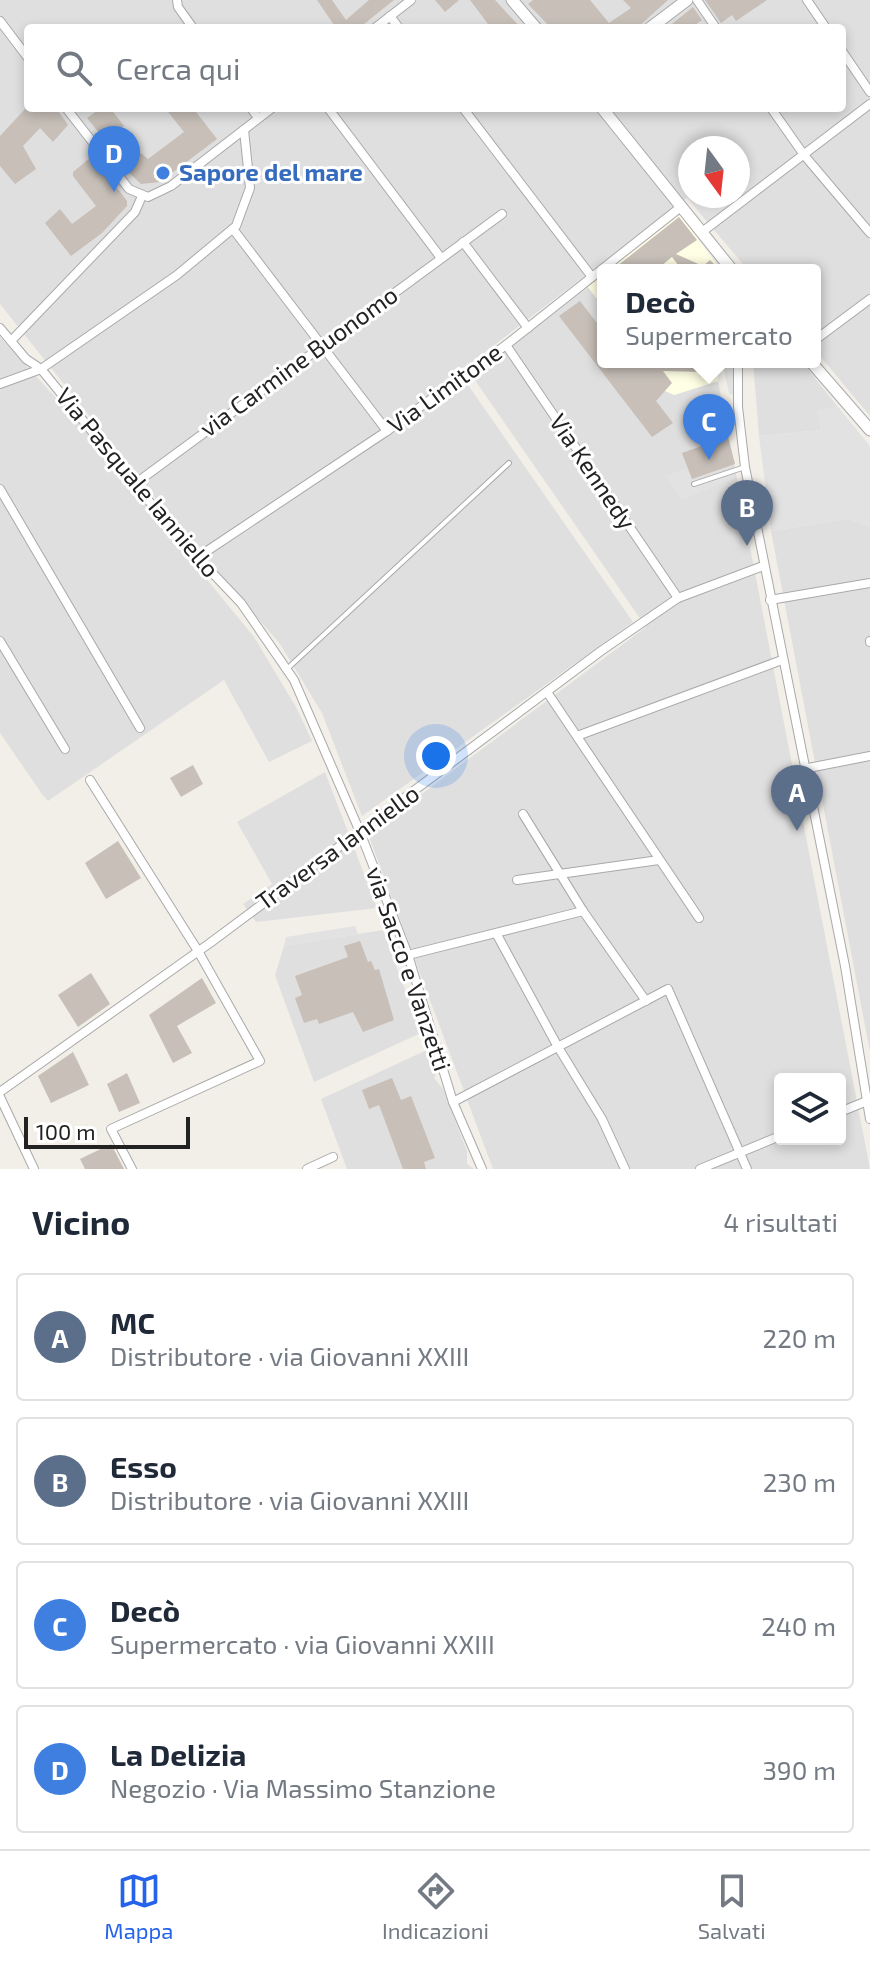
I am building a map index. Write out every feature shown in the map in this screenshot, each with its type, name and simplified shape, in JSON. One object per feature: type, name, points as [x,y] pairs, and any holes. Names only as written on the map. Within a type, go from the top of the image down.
[{"type":"street","points":[[177,0],[191,24]]},
{"type":"street","points":[[380,24],[411,0]]},
{"type":"street","points":[[655,24],[687,0]]},
{"type":"street","points":[[697,0],[713,24]]},
{"type":"street","points":[[807,0],[823,24]]},
{"type":"street","points":[[516,1],[533,24]]},
{"type":"street","points":[[390,16],[396,24]]},
{"type":"street","points":[[0,21],[24,53]]},
{"type":"street","points":[[846,57],[870,92]]},
{"type":"street","points":[[702,232],[870,104]]},
{"type":"street","points":[[69,112],[129,189],[142,196],[164,191],[266,112]]},
{"type":"street","points":[[254,112],[258,118]]},
{"type":"street","points":[[331,112],[441,258]]},
{"type":"street","points":[[466,112],[592,277]]},
{"type":"street","points":[[605,112],[678,201]]},
{"type":"street","points":[[774,112],[804,155],[870,233]]},
{"type":"street","points":[[0,384],[41,369],[177,275],[233,229],[244,212],[250,188],[244,130]]},
{"type":"street","points":[[11,341],[135,212],[142,196]]},
{"type":"street","name":"Via Limitone","points":[[608,264],[679,208]]},
{"type":"street","points":[[684,208],[727,264]]},
{"type":"street","name":"via Carmine Buonomo","points":[[136,483],[502,214]]},
{"type":"street","points":[[233,229],[387,431]]},
{"type":"street","points":[[463,242],[528,328]]},
{"type":"street","name":"Via Limitone","points":[[198,557],[387,431],[506,345],[597,273]]},
{"type":"street","points":[[821,336],[870,299]]},
{"type":"street","name":"Via Pasquale Ianniello","points":[[0,328],[41,369],[198,557],[241,603],[268,642]]},
{"type":"street","name":"Via Kennedy","points":[[506,345],[678,598]]},
{"type":"street","points":[[738,368],[738,407],[745,467],[803,769],[845,966],[870,1119]]},
{"type":"street","points":[[816,368],[870,430]]},
{"type":"street","points":[[0,489],[140,728]]},
{"type":"street","name":"Traversa Ianniello","points":[[0,1094],[678,598],[763,566]]},
{"type":"street","points":[[770,600],[870,583]]},
{"type":"street","points":[[0,641],[65,749]]},
{"type":"street","name":"via Sacco e Vanzetti","points":[[268,642],[287,669],[360,832],[408,955],[453,1102],[482,1169]]},
{"type":"street","points":[[577,736],[782,660]]},
{"type":"street","points":[[547,692],[699,918]]},
{"type":"street","points":[[803,769],[870,756]]},
{"type":"street","points":[[90,780],[198,951],[260,1061],[111,1129],[132,1169]]},
{"type":"street","points":[[523,814],[583,911],[646,1001]]},
{"type":"street","points":[[517,880],[659,860]]},
{"type":"street","points":[[408,955],[583,911]]},
{"type":"street","points":[[496,933],[558,1047],[602,1119],[625,1169]]},
{"type":"street","points":[[453,1102],[668,989],[747,1169]]},
{"type":"street","points":[[0,1094],[34,1169]]},
{"type":"street","points":[[846,1110],[867,1101]]},
{"type":"street","points":[[700,1169],[774,1138]]},
{"type":"street","points":[[307,1169],[333,1157]]},
{"type":"lane","points":[[287,669],[509,463]]},
{"type":"lane","points":[[694,484],[745,467]]},
{"type":"shaded area","points":[[0,0],[870,0],[870,416],[821,357],[821,264],[743,264],[695,208],[750,208],[750,136],[678,136],[678,205],[459,372],[633,622],[362,816],[322,713],[280,644],[154,497],[0,304]]},
{"type":"shaded area","points":[[680,215],[717,264],[617,264]]},
{"type":"shaded area","points":[[597,280],[597,299],[588,287]]},
{"type":"shaded area","points":[[588,287],[597,299],[597,368],[649,368],[674,395],[718,381],[870,1169],[493,1169],[368,834],[646,627],[472,376]]},
{"type":"shaded area","points":[[0,337],[78,422],[254,637],[296,707],[312,741],[269,762],[224,680],[48,801],[42,794],[0,733]]},
{"type":"shaded area","points":[[648,368],[719,368],[718,381],[674,395],[665,391]]},
{"type":"shaded area","points":[[723,368],[734,368],[733,395],[729,393]]},
{"type":"shaded area","points":[[753,368],[807,368],[838,407],[818,411],[821,430],[759,436]]},
{"type":"shaded area","points":[[838,407],[870,446],[870,527],[848,519],[771,531],[759,436],[821,430],[818,411]]},
{"type":"shaded area","points":[[687,468],[695,486],[733,472],[735,478],[681,500],[666,476]]},
{"type":"shaded area","points":[[848,519],[870,527],[870,1052],[771,531]]},
{"type":"shaded area","points":[[325,772],[377,908],[256,922],[243,904],[272,884],[237,822]]},
{"type":"shaded area","points":[[355,926],[358,934],[284,946],[286,937]]},
{"type":"shaded area","points":[[383,930],[421,1033],[314,1082],[275,975],[284,946]]},
{"type":"shaded area","points":[[429,1049],[437,1072],[434,1078],[443,1089],[467,1151],[467,1164],[474,1169],[347,1169],[321,1099]]},
{"type":"building","points":[[317,0],[332,0],[346,20],[369,0],[394,0],[364,24],[333,24]]},
{"type":"building","points":[[435,0],[459,0],[445,12]]},
{"type":"building","points":[[470,0],[495,0],[517,24],[488,24]]},
{"type":"building","points":[[533,0],[590,0],[609,23],[631,8],[623,0],[668,0],[641,24],[547,24],[528,4]]},
{"type":"building","points":[[705,0],[767,0],[736,21],[732,15],[721,23]]},
{"type":"building","points":[[693,7],[702,20],[696,24],[672,24]]},
{"type":"building","points":[[24,110],[59,112],[68,125],[53,142],[40,128],[23,146],[36,169],[15,184],[0,166],[0,136]]},
{"type":"building","points":[[95,112],[113,112],[124,126],[105,140],[87,118]]},
{"type":"building","points":[[168,112],[196,112],[217,139],[160,182],[141,184],[123,167],[141,153],[148,159],[184,132]]},
{"type":"building","points":[[94,158],[127,201],[127,206],[102,233],[71,256],[45,223],[60,209],[72,224],[96,206],[73,176],[73,172]]},
{"type":"building","points":[[679,217],[697,240],[676,254],[698,264],[677,264],[672,257],[663,264],[620,264]]},
{"type":"building","points":[[580,301],[597,323],[597,365],[559,316]]},
{"type":"building","points":[[599,368],[703,368],[703,372],[663,371],[672,383],[656,401],[673,423],[652,437]]},
{"type":"building","points":[[728,437],[735,464],[692,479],[682,453]]},
{"type":"building","points":[[193,765],[203,784],[181,797],[170,778]]},
{"type":"building","points":[[118,841],[141,878],[106,899],[85,863]]},
{"type":"building","points":[[360,941],[368,962],[371,961],[375,970],[379,969],[394,1020],[363,1032],[353,1012],[319,1024],[317,1019],[304,1023],[295,998],[302,995],[295,976],[348,957],[344,946]]},
{"type":"building","points":[[91,973],[110,1004],[78,1027],[58,995]]},
{"type":"building","points":[[202,978],[216,1003],[177,1026],[192,1053],[173,1063],[149,1015]]},
{"type":"building","points":[[73,1052],[89,1085],[51,1103],[38,1076]]},
{"type":"building","points":[[127,1073],[140,1103],[119,1112],[107,1084]]},
{"type":"building","points":[[392,1078],[401,1100],[411,1096],[435,1158],[424,1162],[426,1169],[403,1169],[379,1105],[369,1109],[362,1090]]},
{"type":"building","points":[[111,1144],[124,1169],[85,1169],[80,1159]]},
{"type":"place","name":"Sapore del mare","points":[[163,173]]},
{"type":"place","name":"La Delizia","points":[[114,192]]},
{"type":"place","name":"Decò","points":[[709,460]]},
{"type":"place","name":"Esso","points":[[747,546]]},
{"type":"place","name":"MC","points":[[797,831]]}]
